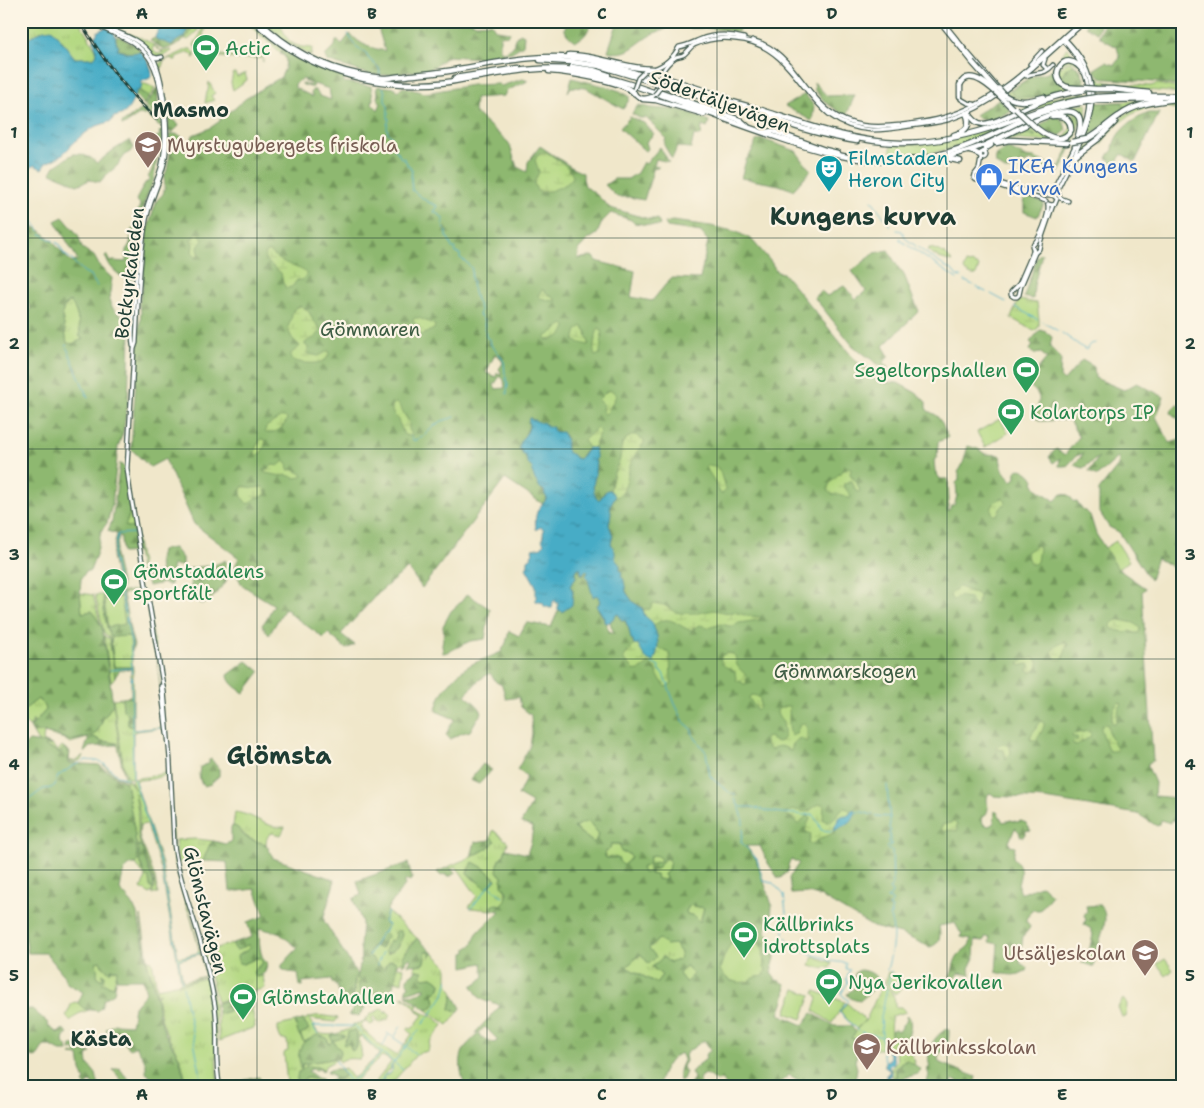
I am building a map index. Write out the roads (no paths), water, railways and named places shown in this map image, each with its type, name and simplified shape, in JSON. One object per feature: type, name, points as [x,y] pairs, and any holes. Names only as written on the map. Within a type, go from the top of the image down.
[{"type":"highway","name":"Södertäljevägen","points":[[254,21],[270,37],[316,64],[368,80],[404,84],[432,84],[537,69],[575,70],[632,85],[829,154],[865,160],[905,160],[952,151],[972,144],[1040,113],[1085,100]]},
{"type":"highway","name":"Södertäljevägen","points":[[259,21],[289,46],[310,58],[336,68],[360,74],[386,78],[437,73],[509,60],[540,57],[572,58],[619,67],[733,104],[830,132],[854,138],[888,142],[921,142],[961,136],[1054,105],[1085,100],[1183,98]]},
{"type":"highway","points":[[540,57],[580,55],[639,69],[653,69]]},
{"type":"highway","points":[[437,73],[443,74],[530,60],[572,62],[613,70],[733,104],[746,110],[753,109]]},
{"type":"highway","points":[[1084,72],[1078,64],[1068,61],[1060,66],[1057,73],[1059,82],[1066,86],[1084,89]]},
{"type":"highway","points":[[972,62],[1014,108],[1044,136],[1071,144]]},
{"type":"highway","points":[[432,84],[442,80],[517,68],[571,67],[593,70],[660,91],[740,120],[745,126]]},
{"type":"highway","points":[[496,75],[543,71],[567,72],[616,84],[634,91]]},
{"type":"highway","points":[[662,76],[726,97],[733,104]]},
{"type":"highway","points":[[961,97],[960,85],[965,78],[973,78],[1004,97],[1016,101],[1026,101],[1062,92],[1084,89],[1125,90],[1175,97]]},
{"type":"highway","points":[[967,112],[978,123],[985,124],[1062,94],[1084,89]]},
{"type":"highway","points":[[999,90],[1004,97]]},
{"type":"highway","points":[[996,143],[1009,140],[1071,144],[1096,134],[1127,111],[1147,103],[1175,97]]},
{"type":"highway","points":[[643,99],[656,100],[745,126]]},
{"type":"highway","points":[[889,161],[910,162],[966,151],[992,142],[1029,123],[1066,111],[1076,114],[1080,122],[1071,144]]},
{"type":"highway","points":[[1072,159],[1098,139],[1127,111]]},
{"type":"highway","points":[[854,138],[910,140],[960,133],[967,127],[969,121],[967,112]]},
{"type":"highway","points":[[770,115],[777,120],[798,127],[848,140],[879,144],[888,142]]},
{"type":"highway","points":[[1032,126],[1055,138],[1063,138],[1070,132],[1071,124],[1064,117],[1045,117]]},
{"type":"highway","points":[[966,151],[982,156],[987,147],[1018,129]]},
{"type":"highway","points":[[764,132],[773,131],[824,150],[853,156],[885,158],[930,156]]},
{"type":"highway","points":[[942,157],[960,161]]},
{"type":"main road","name":"Botkyrkaleden","points":[[91,21],[136,41],[151,54],[158,72],[167,130],[164,166],[145,223],[134,349]]},
{"type":"main road","name":"Botkyrkaleden","points":[[95,21],[100,26]]},
{"type":"main road","points":[[940,21],[972,62]]},
{"type":"main road","points":[[940,21],[999,90]]},
{"type":"main road","points":[[739,38],[707,40],[691,46],[684,55],[676,57],[662,70],[660,88],[653,96],[643,99],[638,98],[634,91],[638,78],[644,72],[659,67],[675,55],[678,48],[714,36],[729,35],[739,38],[756,44],[776,55],[824,110],[834,118],[863,129],[884,130],[938,122],[951,119],[994,98],[1046,56],[1081,21]]},
{"type":"main road","points":[[845,122],[877,127],[931,121],[949,116],[979,103],[1022,76],[1086,21]]},
{"type":"main road","name":"Botkyrkaleden","points":[[118,33],[139,46],[154,62]]},
{"type":"main road","points":[[1052,195],[1071,144],[1083,130],[1089,105],[1088,86],[1084,72],[1077,57],[1064,39]]},
{"type":"main road","points":[[979,174],[983,178],[1002,184],[1044,195],[1052,195],[1057,200],[1037,245],[1032,246],[1034,251],[1017,297],[1013,297],[1011,292],[1019,284],[1034,251],[1040,249],[1037,245],[1049,210],[1047,202],[1052,195],[1058,190],[1086,131],[1090,118],[1092,95],[1089,77],[1082,61],[1064,39]]},
{"type":"main road","points":[[682,47],[685,49],[685,52]]},
{"type":"main road","points":[[677,51],[681,55]]},
{"type":"main road","points":[[1022,76],[1042,52]]},
{"type":"main road","points":[[151,54],[157,58],[162,58]]},
{"type":"main road","points":[[1046,56],[1043,64],[1048,68]]},
{"type":"main road","points":[[1022,76],[1046,72],[1053,65]]},
{"type":"main road","points":[[653,69],[659,71],[662,76]]},
{"type":"main road","name":"Botkyrkaleden","points":[[134,349],[134,317],[138,266],[145,214],[164,153],[160,83]]},
{"type":"main road","points":[[961,97],[970,104],[979,103]]},
{"type":"main road","points":[[978,180],[980,179],[979,169],[982,156]]},
{"type":"main road","points":[[979,174],[973,177],[974,180],[982,180],[1054,205]]},
{"type":"main road","points":[[1058,190],[1060,198],[1068,201]]},
{"type":"main road","points":[[1015,289],[1019,293]]},
{"type":"main road","points":[[136,333],[136,320],[134,317],[137,313]]},
{"type":"main road","name":"Glömstavägen","points":[[134,349],[128,468],[130,492],[157,644],[166,707],[175,853],[179,874],[215,1001],[217,1066],[220,1087]]},
{"type":"water","points":[[110,21],[122,21],[113,27],[119,47],[117,50],[128,53],[141,52],[149,63],[152,73],[150,78],[141,82],[141,89],[137,91],[129,108],[123,114],[113,117],[112,121],[94,127],[80,137],[61,156],[46,163],[42,169],[34,165],[29,170],[26,178],[27,184],[30,187],[29,193],[31,194],[27,204],[27,216],[21,223],[21,41],[44,30],[52,29],[75,58],[94,58],[97,54],[94,40],[98,31],[109,26]]},
{"type":"water","points":[[158,21],[187,21],[185,37],[172,45],[156,39],[159,28]]},
{"type":"water","points":[[529,418],[541,423],[543,422],[547,425],[546,427],[553,427],[553,430],[556,432],[562,432],[566,439],[567,452],[575,458],[579,459],[588,448],[594,448],[596,474],[593,485],[594,491],[598,500],[607,490],[610,490],[615,496],[610,506],[609,525],[613,536],[611,543],[615,552],[615,559],[620,565],[626,592],[633,602],[642,608],[645,616],[652,622],[658,645],[655,662],[646,658],[638,644],[634,645],[625,620],[623,621],[618,614],[610,622],[604,622],[604,618],[597,606],[600,602],[598,596],[593,597],[586,575],[588,573],[587,570],[582,576],[580,568],[578,568],[576,577],[570,586],[573,591],[572,605],[562,612],[558,610],[558,602],[556,603],[555,600],[552,608],[536,601],[536,586],[526,568],[528,560],[532,557],[532,549],[542,547],[544,543],[542,540],[544,529],[540,527],[536,529],[536,518],[539,508],[547,498],[544,490],[540,488],[535,480],[533,469],[527,462],[526,456],[519,449],[529,427]]},
{"type":"water","points":[[853,809],[856,812],[852,821],[834,831],[839,818],[849,815]]},
{"type":"water","points":[[886,1050],[891,1050],[894,1063],[888,1068],[890,1068],[891,1072],[890,1076],[887,1075],[890,1079],[886,1078],[886,1075],[890,1071],[885,1067],[885,1061],[889,1060],[890,1055]]},
{"type":"waterway","points":[[348,34],[357,48],[365,52],[369,59],[379,68],[380,75]]},
{"type":"waterway","points":[[383,87],[385,101],[388,106],[388,131],[392,137],[392,144],[395,145],[394,147],[399,152],[401,158],[404,158],[412,170],[412,190],[428,202],[438,206],[434,212],[443,219],[446,237],[449,239],[452,248],[455,248],[456,253],[460,254],[460,258],[472,269],[472,284],[480,308],[479,315],[484,321],[486,337],[504,362],[508,385],[507,394]]},
{"type":"waterway","points":[[872,200],[890,226]]},
{"type":"waterway","points":[[26,216],[35,223],[41,234],[59,244],[64,254],[77,266]]},
{"type":"waterway","points":[[897,230],[902,231],[906,239],[961,277]]},
{"type":"waterway","points":[[900,238],[900,240],[957,279]]},
{"type":"waterway","points":[[79,267],[90,275],[97,286]]},
{"type":"waterway","points":[[965,281],[973,285]]},
{"type":"waterway","points":[[976,287],[986,292]]},
{"type":"waterway","points":[[991,294],[1006,302]]},
{"type":"waterway","points":[[1015,307],[1037,319]]},
{"type":"waterway","points":[[1043,322],[1058,331]]},
{"type":"waterway","points":[[1062,333],[1086,350],[1090,344],[1096,343]]},
{"type":"waterway","points":[[67,348],[88,398]]},
{"type":"waterway","points":[[411,436],[414,441],[418,440],[438,423],[455,417]]},
{"type":"waterway","points":[[120,590],[113,556],[118,534],[134,533]]},
{"type":"waterway","points":[[121,593],[131,642],[133,777]]},
{"type":"waterway","points":[[652,663],[659,667],[666,683],[669,684],[668,686],[675,704],[684,722]]},
{"type":"waterway","points":[[110,670],[131,668]]},
{"type":"waterway","points":[[685,723],[691,728],[693,735],[706,752],[710,776],[729,792]]},
{"type":"waterway","points":[[134,730],[163,728]]},
{"type":"waterway","points":[[84,761],[100,762],[119,776],[127,778]]},
{"type":"waterway","points":[[21,801],[27,801],[43,789],[51,788],[55,785],[58,776],[80,763]]},
{"type":"waterway","points":[[134,779],[161,865],[182,982]]},
{"type":"waterway","points":[[887,785],[890,822]]},
{"type":"waterway","points":[[731,793],[735,796]]},
{"type":"waterway","points":[[735,799],[742,814],[743,825]]},
{"type":"waterway","points":[[739,805],[741,807],[752,807],[781,813],[812,814],[821,830],[830,831],[835,829]]},
{"type":"waterway","points":[[855,812],[873,815]]},
{"type":"waterway","points":[[876,816],[890,817]]},
{"type":"waterway","points":[[887,970],[892,950],[893,935],[889,916],[892,914],[890,914],[892,908],[889,906],[892,900],[887,899],[891,895],[892,892],[889,889],[893,885],[892,850],[887,848],[892,844],[888,842],[891,840],[889,838],[891,835],[888,833],[891,831],[889,828],[890,823]]},
{"type":"waterway","points":[[743,829],[741,842],[757,859],[763,881],[773,883],[784,895],[785,926]]},
{"type":"waterway","points":[[471,908],[495,879]]},
{"type":"waterway","points":[[491,887],[503,897]]},
{"type":"waterway","points":[[369,956],[380,935],[388,925],[384,922],[388,912]]},
{"type":"waterway","points":[[784,929],[784,934]]},
{"type":"waterway","points":[[786,937],[789,942],[806,952]]},
{"type":"waterway","points":[[377,965],[383,952]]},
{"type":"waterway","points":[[179,959],[200,953]]},
{"type":"waterway","points":[[808,953],[830,961],[846,963],[846,969],[850,970],[846,979],[848,982],[841,994],[849,1001]]},
{"type":"waterway","points":[[888,984],[891,971]]},
{"type":"waterway","points":[[431,1014],[444,995],[448,979]]},
{"type":"waterway","points":[[183,986],[188,1013]]},
{"type":"waterway","points":[[882,1036],[881,1017],[887,988]]},
{"type":"waterway","points":[[847,1002],[839,1012],[858,1031]]},
{"type":"waterway","points":[[189,1015],[201,1077]]},
{"type":"waterway","points":[[423,1024],[430,1015]]},
{"type":"waterway","points":[[355,1025],[369,1042],[403,1070]]},
{"type":"waterway","points":[[319,1035],[312,1026],[354,1026]]},
{"type":"waterway","points":[[394,1038],[401,1026]]},
{"type":"waterway","points":[[378,1087],[378,1083],[383,1081],[383,1077],[392,1070],[391,1066],[419,1030]]},
{"type":"waterway","points":[[861,1032],[882,1037],[883,1056],[886,1063]]},
{"type":"waterway","points":[[387,1033],[407,1047]]},
{"type":"waterway","points":[[383,1046],[388,1035]]},
{"type":"waterway","points":[[408,1048],[417,1055]]},
{"type":"waterway","points":[[342,1087],[359,1076],[382,1053]]},
{"type":"waterway","points":[[336,1061],[353,1087]]},
{"type":"waterway","points":[[888,1078],[891,1081],[888,1084],[890,1087]]},
{"type":"waterway","points":[[201,1080],[203,1087]]},
{"type":"waterway","points":[[297,1087],[300,1083],[305,1087]]},
{"type":"railway","points":[[80,21],[115,73],[134,97],[156,119]]},
{"type":"place","name":"Actic","points":[[206,72]]},
{"type":"place","name":"Myrstugubergets friskola","points":[[148,169]]},
{"type":"place","name":"Filmstaden Heron City","points":[[829,193]]},
{"type":"place","name":"IKEA Kungens Kurva","points":[[989,201]]},
{"type":"place","name":"Segeltorpshallen","points":[[1026,394]]},
{"type":"place","name":"Kolartorps IP","points":[[1011,436]]},
{"type":"place","name":"Gömstadalens sportfält","points":[[114,606]]},
{"type":"place","name":"Källbrinks idrottsplats","points":[[744,959]]},
{"type":"place","name":"Utsäljeskolan","points":[[1145,977]]},
{"type":"place","name":"Nya Jerikovallen","points":[[829,1006]]},
{"type":"place","name":"Glömstahallen","points":[[243,1021]]},
{"type":"place","name":"Källbrinksskolan","points":[[867,1071]]},
{"type":"district","name":"Masmo","points":[[191,110]]},
{"type":"district","name":"Kungens kurva","points":[[863,217]]},
{"type":"district","name":"Glömsta","points":[[279,756]]},
{"type":"district","name":"Kästa","points":[[101,1039]]},
{"type":"park label","name":"Gömmaren","points":[[370,329]]},
{"type":"park label","name":"Gömmarskogen","points":[[845,671]]}]
